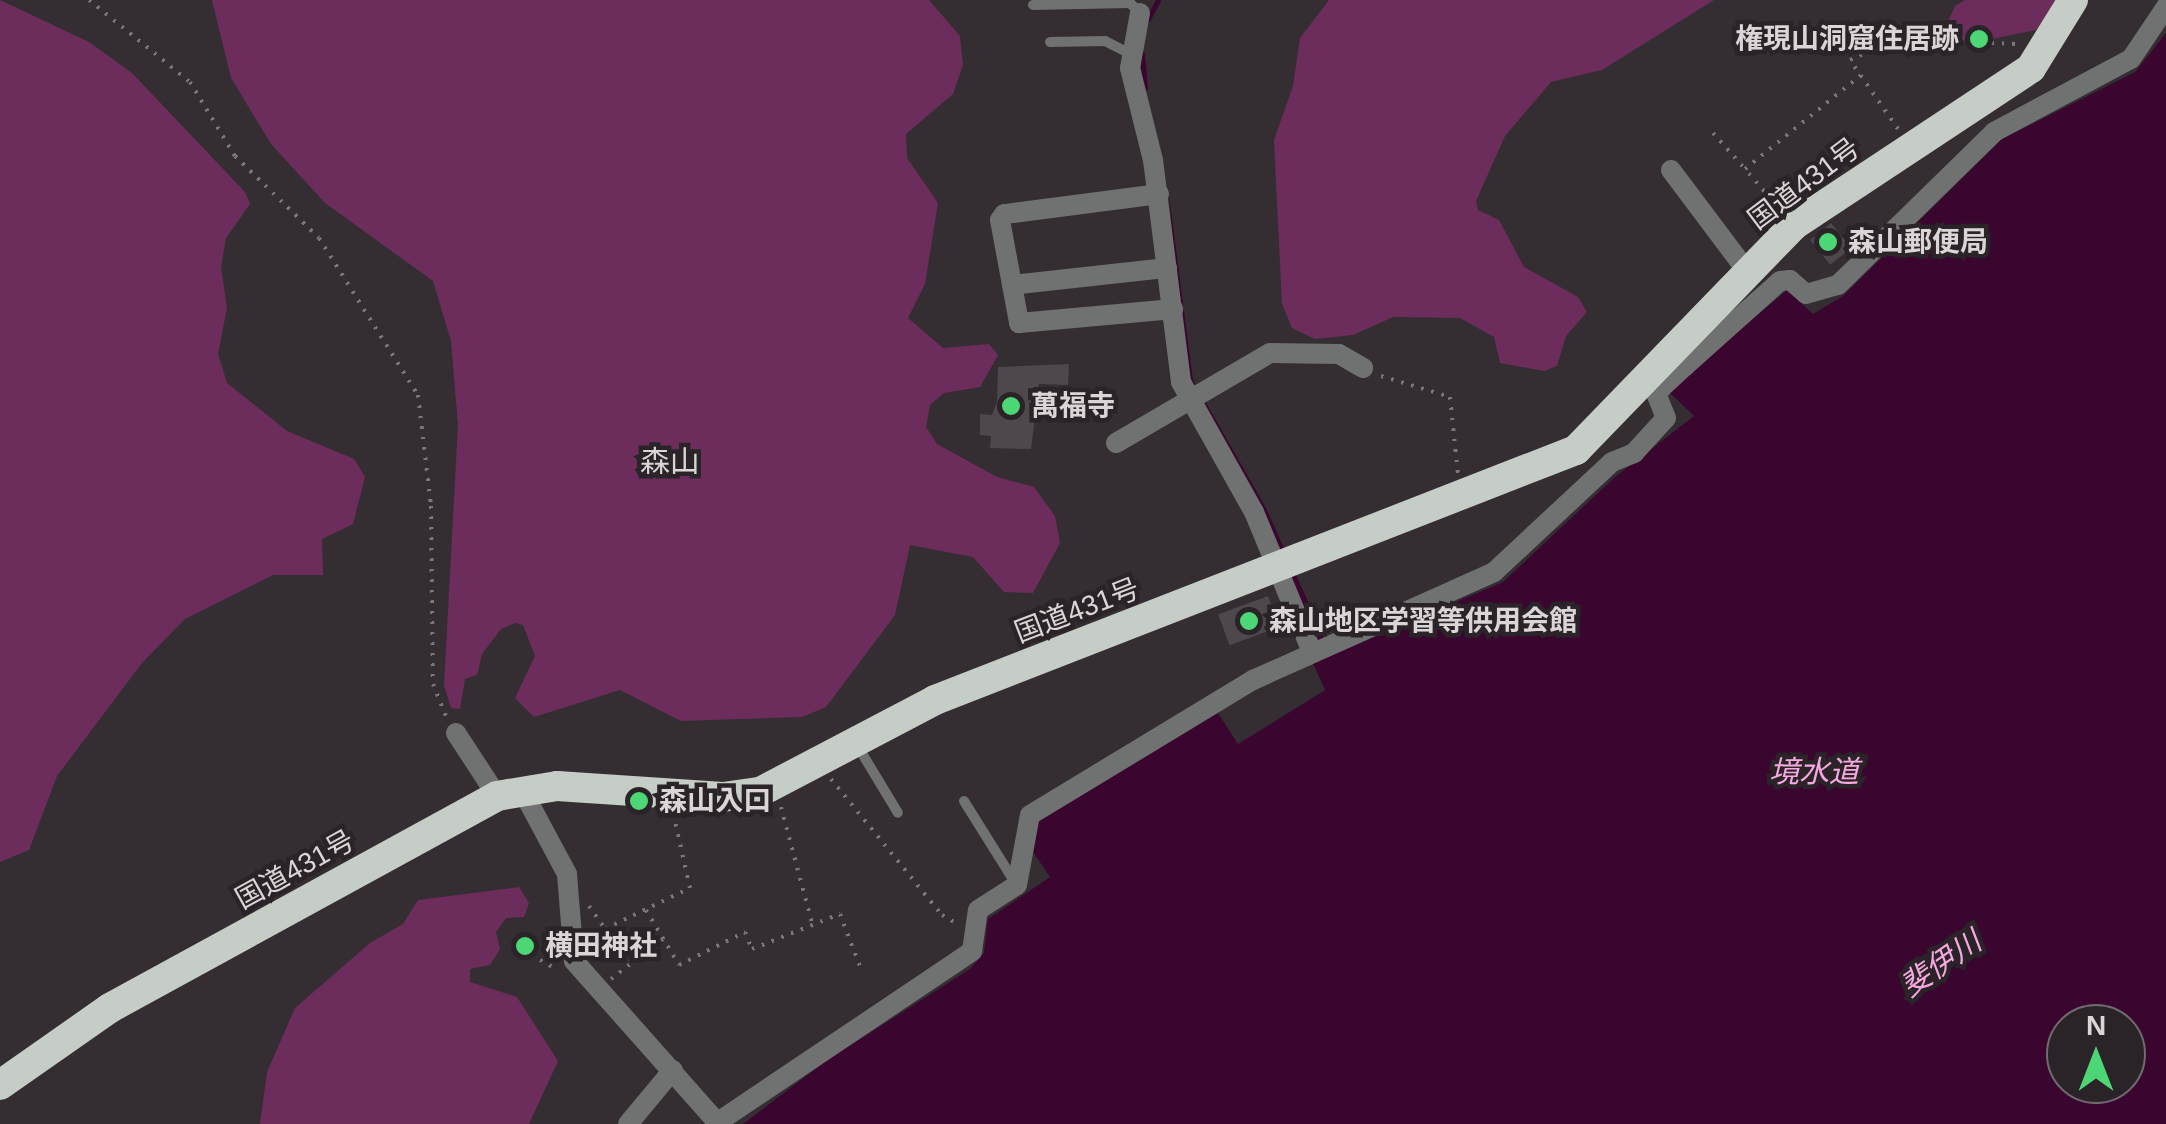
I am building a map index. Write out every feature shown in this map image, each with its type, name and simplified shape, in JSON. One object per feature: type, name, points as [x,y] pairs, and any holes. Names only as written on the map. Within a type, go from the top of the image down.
[{"type":"highway","name":"国道431号","points":[[0,1085],[110,1008],[510,793],[744,796],[776,787],[935,700],[1286,568],[1576,450],[1678,360],[1746,270],[1794,225],[1910,147],[2008,88],[2056,36],[2073,0]]},
{"type":"street","points":[[456,733],[510,793],[567,874],[571,956],[716,1123],[972,951],[978,910],[1017,885],[1030,815],[1253,680],[1503,565],[1612,462],[1634,453],[1666,418],[1656,393],[1678,360],[1780,281],[1790,280],[1806,294],[1838,285],[1994,132],[2132,59],[2166,7]]},
{"type":"street","points":[[1140,13],[1130,54],[1158,194],[1181,382],[1198,398],[1286,568],[1320,649]]},
{"type":"street","points":[[1671,170],[1746,270]]},
{"type":"street","points":[[1158,194],[1004,214],[1012,286],[1019,322],[1030,326],[1173,309]]},
{"type":"street","points":[[1012,286],[1167,268]]},
{"type":"street","points":[[1116,443],[1270,353],[1339,354],[1363,368]]},
{"type":"street","points":[[628,1124],[673,1070]]},
{"type":"lane","points":[[1033,5],[1130,3],[1140,13]]},
{"type":"lane","points":[[1050,42],[1106,42],[1130,54]]},
{"type":"lane","points":[[854,742],[898,813]]},
{"type":"lane","points":[[964,801],[1017,885]]},
{"type":"path","points":[[89,0],[190,82],[235,156],[319,238],[418,395],[431,506],[433,684],[456,733]]},
{"type":"path","points":[[1910,147],[1850,60],[1898,40],[2000,46],[2056,36]]},
{"type":"path","points":[[1745,169],[1861,74]]},
{"type":"path","points":[[1714,133],[1794,225]]},
{"type":"path","points":[[1363,368],[1450,396],[1460,499]]},
{"type":"path","points":[[818,764],[942,915],[973,934]]},
{"type":"path","points":[[776,787],[812,923]]},
{"type":"path","points":[[567,874],[605,930],[690,888],[669,794]]},
{"type":"path","points":[[646,910],[679,966],[745,932],[752,949],[840,914],[861,969]]},
{"type":"path","points":[[597,990],[663,939]]},
{"type":"shaded area","points":[[0,0],[89,42],[132,73],[245,192],[250,204],[226,238],[221,267],[227,308],[218,354],[227,383],[287,431],[354,459],[365,477],[353,524],[322,539],[323,575],[273,575],[185,619],[142,663],[57,776],[29,850],[0,862]]},
{"type":"shaded area","points":[[212,0],[929,0],[960,36],[963,65],[953,94],[906,134],[907,158],[938,203],[925,284],[908,318],[943,348],[989,344],[998,355],[980,387],[944,393],[930,405],[926,427],[937,444],[997,477],[1034,487],[1055,516],[1060,543],[1033,593],[1004,592],[973,557],[910,545],[895,615],[826,707],[802,717],[681,721],[620,690],[534,717],[515,698],[535,656],[523,625],[515,623],[501,629],[482,654],[477,675],[465,679],[460,709],[451,708],[444,685],[458,425],[451,341],[433,281],[325,203],[271,144],[231,78]]},
{"type":"shaded area","points":[[1329,0],[1714,0],[1602,70],[1551,82],[1505,136],[1476,201],[1478,210],[1499,220],[1524,267],[1578,297],[1587,312],[1566,336],[1557,366],[1544,371],[1500,363],[1494,337],[1460,318],[1393,317],[1353,335],[1315,339],[1292,328],[1282,304],[1274,140],[1293,86],[1300,38]]},
{"type":"shaded area","points":[[1965,0],[2061,0],[2041,29],[1976,42],[1953,39],[1945,28],[1955,6]]},
{"type":"shaded area","points":[[519,887],[529,903],[524,917],[506,918],[496,932],[500,949],[490,965],[470,969],[470,982],[517,997],[558,1061],[529,1124],[260,1124],[267,1072],[295,1008],[370,943],[403,924],[418,900]]},
{"type":"water","name":"境水道","points":[[2166,33],[2166,1124],[743,1124],[826,1061],[970,969],[984,953],[988,919],[1050,877],[1033,852],[1038,822],[1218,713],[1238,744],[1325,690],[1187,384],[1168,187],[1193,380],[1266,508],[1332,655],[1503,582],[1615,477],[1694,416],[1668,391],[1787,290],[1813,314],[1843,296],[2002,139],[2135,72]]},
{"type":"building","points":[[1831,223],[1851,248],[1830,265],[1810,240]]},
{"type":"building","name":"萬福寺","points":[[1069,364],[1068,385],[1039,384],[1031,449],[990,448],[991,436],[980,435],[980,414],[992,415],[997,402],[998,367]]},
{"type":"building","name":"森山地区学習等供用会館","points":[[1268,596],[1279,627],[1229,645],[1218,614]]},
{"type":"waterway","points":[[1148,19],[1158,0]]},
{"type":"waterway","points":[[1142,54],[1145,88]]},
{"type":"place","name":"権現山洞窟住居跡","points":[[1979,39]]},
{"type":"place","name":"森山郵便局","points":[[1828,242]]},
{"type":"place","name":"萬福寺","points":[[1011,406]]},
{"type":"place","name":"森山地区学習等供用会館","points":[[1249,621]]},
{"type":"place","name":"森山入口","points":[[639,801]]},
{"type":"place","name":"横田神社","points":[[525,946]]},
{"type":"district","name":"森山","points":[[670,462]]},
{"type":"water label","name":"斐伊川","points":[[1941,964]]}]
